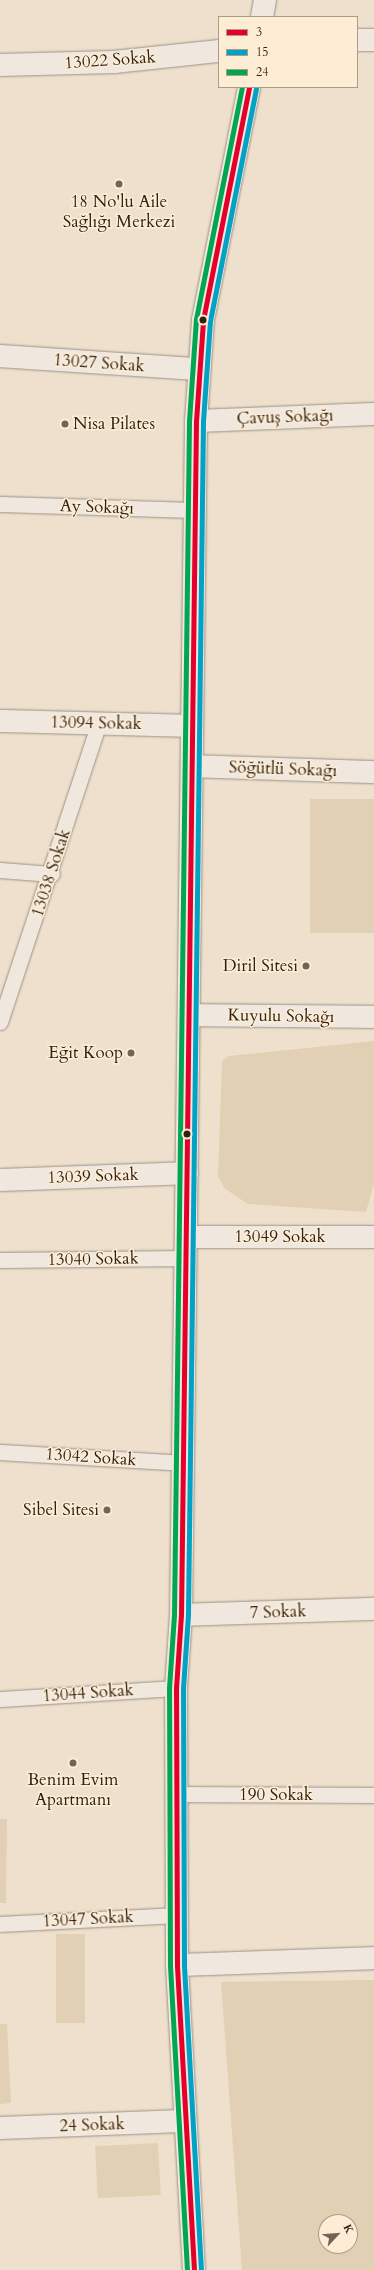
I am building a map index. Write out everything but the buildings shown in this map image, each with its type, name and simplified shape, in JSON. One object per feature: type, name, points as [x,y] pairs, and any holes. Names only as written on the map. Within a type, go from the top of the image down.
[{"type":"main road","points":[[262,16],[265,0]]},
{"type":"main road","points":[[358,40],[374,40]]},
{"type":"main road","name":"13022 Sokak","points":[[0,65],[114,62],[218,51]]},
{"type":"main road","points":[[194,2270],[184,2121],[177,1965],[176,1915],[178,1794],[176,1688],[181,1615],[196,420],[198,369],[203,320],[249,88]]},
{"type":"main road","name":"13027 Sokak","points":[[0,356],[198,369]]},
{"type":"main road","name":"Çavuş Sokağı","points":[[196,420],[374,414]]},
{"type":"main road","name":"13094 Sokak","points":[[0,721],[192,726]]},
{"type":"main road","name":"Söğütlü Sokağı","points":[[192,766],[374,772]]},
{"type":"main road","name":"Kuyulu Sokağı","points":[[189,1015],[374,1017]]},
{"type":"main road","name":"13039 Sokak","points":[[0,1180],[186,1173]]},
{"type":"main road","name":"13049 Sokak","points":[[186,1248],[374,1237]]},
{"type":"main road","name":"7 Sokak","points":[[181,1615],[374,1610]]},
{"type":"main road","points":[[177,1965],[374,1958]]},
{"type":"main road","name":"24 Sokak","points":[[0,2128],[184,2121]]},
{"type":"lane","name":"Ay Sokağı","points":[[0,504],[194,510]]},
{"type":"lane","name":"13038 Sokak","points":[[0,1022],[52,874],[99,723]]},
{"type":"lane","points":[[0,870],[52,874]]},
{"type":"lane","name":"13040 Sokak","points":[[0,1260],[186,1248]]},
{"type":"lane","name":"13042 Sokak","points":[[0,1452],[183,1463]]},
{"type":"lane","name":"13044 Sokak","points":[[0,1699],[176,1688]]},
{"type":"lane","name":"190 Sokak","points":[[178,1794],[374,1795]]},
{"type":"lane","name":"13047 Sokak","points":[[0,1924],[176,1915]]},
{"type":"shaded area","points":[[310,799],[374,799],[374,933],[310,933]]},
{"type":"shaded area","points":[[374,1041],[374,1184],[366,1212],[248,1204],[224,1188],[218,1176],[222,1061],[229,1056]]},
{"type":"shaded area","points":[[0,1819],[7,1819],[6,1903],[0,1903]]},
{"type":"shaded area","points":[[56,1934],[85,1934],[85,2023],[56,2023]]},
{"type":"shaded area","points":[[374,1980],[374,2270],[242,2270],[221,1982]]},
{"type":"shaded area","points":[[0,2024],[7,2024],[11,2103],[0,2104]]},
{"type":"shaded area","points":[[158,2143],[161,2195],[98,2198],[95,2146]]},
{"type":"transit line","name":"24","points":[[187,2270],[170,1965],[169,1688],[174,1615],[189,421],[196,319],[242,88]]},
{"type":"transit line","name":"3","points":[[194,2270],[177,1965],[176,1688],[181,1615],[196,421],[203,320],[249,88]]},
{"type":"transit line","name":"15","points":[[201,2270],[184,1965],[183,1688],[188,1615],[203,421],[210,321],[256,88]]},
{"type":"place","name":"18 No'lu Aile Sağlığı Merkezi","points":[[119,184]]},
{"type":"place","name":"Nisa Pilates","points":[[65,424]]},
{"type":"place","name":"Diril Sitesi","points":[[306,966]]},
{"type":"place","name":"Eğit Koop","points":[[131,1053]]},
{"type":"place","name":"Sibel Sitesi","points":[[107,1510]]},
{"type":"place","name":"Benim Evim Apartmanı","points":[[73,1763]]}]
